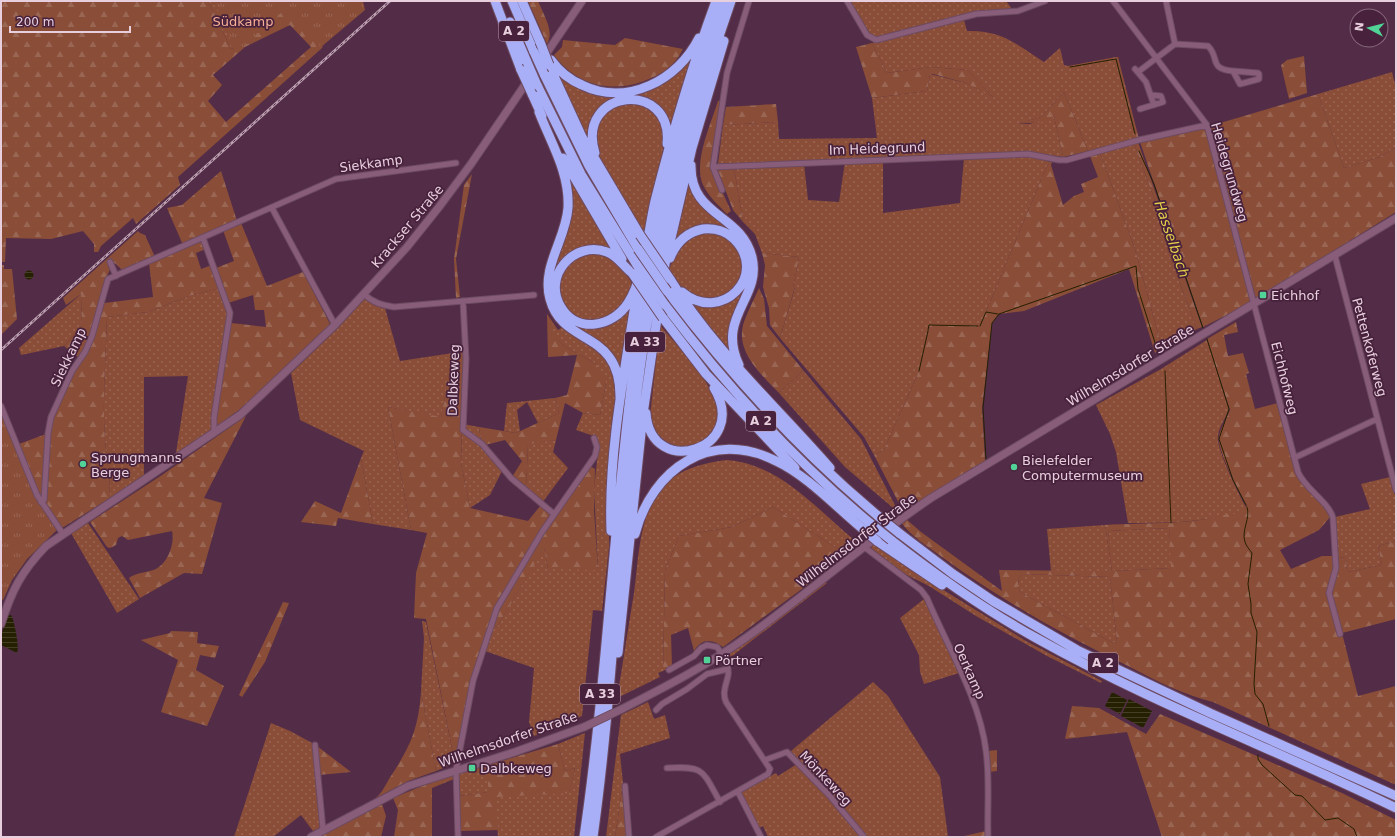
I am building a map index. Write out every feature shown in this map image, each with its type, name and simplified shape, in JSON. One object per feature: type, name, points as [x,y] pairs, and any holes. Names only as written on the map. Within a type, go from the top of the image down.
[{"type":"highway","points":[[495,1],[521,70],[562,167],[568,199],[565,227],[550,267],[548,289],[550,299],[554,310],[565,324],[597,344],[613,360],[620,381],[620,400]]},
{"type":"highway","name":"A 2","points":[[501,1],[537,85],[581,174],[637,267],[699,351],[750,409],[803,464],[868,527],[888,543],[1034,638],[1112,679],[1396,808]]},
{"type":"highway","name":"A 2","points":[[512,1],[544,74],[589,166],[638,249],[668,286],[742,386],[786,433],[847,490],[899,533],[954,574],[994,601],[1077,650],[1210,713],[1396,796]]},
{"type":"highway","points":[[522,1],[582,137],[640,235],[668,286],[746,376],[817,453],[847,490]]},
{"type":"highway","name":"A 33","points":[[593,837],[609,693],[633,431],[650,308],[677,177],[701,92],[732,1]]},
{"type":"highway","points":[[668,286],[675,220],[694,143],[736,1]]},
{"type":"highway","points":[[550,63],[572,80],[594,90],[616,93],[644,88],[660,81],[680,65],[697,41],[718,2]]},
{"type":"highway","points":[[612,573],[611,502],[620,400],[637,267],[686,90],[718,2]]},
{"type":"highway","name":"A 33","points":[[584,837],[594,752],[626,430],[643,299],[652,252],[678,143],[718,2]]},
{"type":"highway","points":[[600,168],[593,146],[592,137],[597,117],[613,103],[630,99],[649,104],[663,117],[668,140],[664,166]]},
{"type":"highway","points":[[540,112],[573,177],[637,267],[663,318],[706,374],[780,453],[819,491]]},
{"type":"highway","points":[[694,143],[691,166],[694,187],[705,204],[744,237],[753,262],[750,286],[735,318],[732,334],[735,356],[746,376]]},
{"type":"highway","points":[[609,693],[619,650],[646,398],[668,286],[673,252],[682,239],[693,232],[706,229],[719,230],[731,236],[740,246],[746,262],[744,279],[736,291],[725,300],[712,304],[697,302],[668,286]]},
{"type":"highway","points":[[593,250],[607,252],[637,267],[637,284],[629,302],[619,315],[606,323],[592,325],[577,322],[566,314],[557,300],[555,285],[557,276],[563,264],[575,254],[593,250]]},
{"type":"highway","points":[[646,398],[649,427],[657,440],[674,450],[688,452],[697,450],[710,442],[716,435],[721,422],[722,406],[720,399],[706,374]]},
{"type":"highway","points":[[626,575],[638,521],[646,502],[663,479],[676,468],[692,459],[722,450],[754,452],[778,461],[868,527]]},
{"type":"street","name":"Krackser Straße","points":[[1,624],[14,589],[29,564],[46,546],[240,415],[335,325],[407,248],[471,164],[582,1]]},
{"type":"street","points":[[722,190],[713,167],[727,73],[749,1]]},
{"type":"street","points":[[847,1],[867,35],[876,40],[976,14],[1018,11],[1045,1]]},
{"type":"street","name":"Heidegrundweg","points":[[1113,1],[1207,125],[1255,304]]},
{"type":"street","points":[[1166,1],[1175,44]]},
{"type":"street","points":[[1154,105],[1145,81],[1137,70],[1157,58],[1175,44],[1208,46],[1217,64],[1226,70],[1258,73],[1260,74],[1259,79],[1240,84],[1234,71]]},
{"type":"street","points":[[1140,109],[1161,103],[1163,100],[1161,96],[1151,95]]},
{"type":"street","name":"Im Heidegrund","points":[[713,167],[1028,154],[1066,160],[1153,137],[1207,125]]},
{"type":"street","name":"Siekkamp","points":[[41,502],[44,500],[48,433],[51,417],[72,371],[85,352],[92,336],[108,279],[336,179],[456,163]]},
{"type":"street","points":[[272,208],[335,325]]},
{"type":"street","name":"Wilhelmsdorfer Straße","points":[[311,837],[408,786],[515,752],[584,726],[678,681],[722,654],[777,615],[863,546],[937,495],[1396,218]]},
{"type":"street","points":[[203,238],[230,313],[214,417],[214,433]]},
{"type":"street","name":"Pettenkoferweg","points":[[1335,256],[1396,490]]},
{"type":"street","points":[[110,262],[116,276]]},
{"type":"street","points":[[364,294],[372,301],[383,306],[394,307],[534,295]]},
{"type":"street","name":"Dalbkeweg","points":[[463,301],[466,359],[463,430],[482,444],[511,478],[554,514]]},
{"type":"street","name":"Eichhofweg","points":[[1255,304],[1300,477],[1330,512],[1333,518],[1336,568],[1329,593],[1340,634]]},
{"type":"street","points":[[1,406],[41,502],[63,534]]},
{"type":"street","points":[[1294,458],[1378,418]]},
{"type":"street","points":[[458,837],[456,770],[473,681],[497,608],[554,514],[595,456],[598,447],[594,438]]},
{"type":"street","name":"Oerkamp","points":[[863,546],[921,590],[960,672],[977,714],[986,751],[988,837]]},
{"type":"street","points":[[656,837],[738,792],[768,774],[770,769],[766,760],[725,699],[728,669],[722,654],[716,647],[707,645],[687,660],[669,670]]},
{"type":"street","points":[[656,710],[662,704],[687,689],[707,674],[728,669]]},
{"type":"street","points":[[315,745],[323,830]]},
{"type":"street","name":"Mönkeweg","points":[[766,760],[787,752],[829,795],[864,837]]},
{"type":"street","points":[[667,768],[685,766],[697,769],[707,778],[720,802]]},
{"type":"street","points":[[625,786],[629,837]]},
{"type":"street","points":[[738,792],[760,837]]},
{"type":"green space","points":[[1,1],[208,1],[231,49],[249,43],[232,1],[315,1],[329,22],[322,48],[178,177],[180,185],[136,224],[133,218],[101,246],[98,252],[94,252],[94,244],[83,231],[51,239],[6,238],[5,262],[1,262]],"holes":[[[290,25],[311,47],[226,122],[208,101],[222,85],[213,75],[245,47]]]},
{"type":"green space","points":[[208,1],[232,1],[249,43],[231,49]]},
{"type":"green space","name":"Südkamp","points":[[214,1],[363,1],[365,10],[321,47],[287,8],[236,53]]},
{"type":"green space","points":[[528,1],[538,1],[549,28],[550,34],[547,44]]},
{"type":"green space","points":[[849,1],[1006,1],[1012,9],[983,11],[875,38],[868,34]]},
{"type":"green space","points":[[964,20],[967,31],[990,33],[1008,39],[1044,62],[1060,48],[1064,65],[1068,66],[1116,57],[1137,139],[1088,151],[1064,92],[1041,117],[1017,124],[1029,124],[1054,116],[1063,157],[1031,152],[718,164],[723,125],[778,122],[779,139],[877,138],[872,98],[927,91],[930,74],[966,83],[993,97],[967,70],[931,67],[887,73],[872,43]]},
{"type":"green space","points":[[625,38],[683,49],[672,65],[662,73],[631,85],[619,86],[594,84],[583,79],[572,73],[554,55],[562,47],[563,40],[615,45]]},
{"type":"green space","points":[[872,43],[887,73],[931,67],[967,70],[994,98],[966,83],[930,74],[927,91],[872,98],[856,47]]},
{"type":"green space","points":[[694,53],[670,134],[656,105],[608,102],[590,143],[553,68],[578,87],[632,94]]},
{"type":"green space","points":[[1304,56],[1307,93],[1289,99],[1281,65],[1287,60]]},
{"type":"green space","points":[[1116,57],[1118,57],[1139,139],[1137,139]]},
{"type":"green space","points":[[1392,72],[1396,88],[1396,147],[1380,157],[1344,168],[1318,94]]},
{"type":"green space","points":[[1064,92],[1088,151],[1063,157],[1054,116],[1042,122],[1016,124],[1041,117]]},
{"type":"green space","points":[[1318,94],[1344,168],[1380,157],[1396,147],[1396,212],[1256,299],[1210,126]]},
{"type":"green space","points":[[718,101],[720,101],[711,167],[731,211],[727,214],[708,193],[700,176],[700,165],[704,143]]},
{"type":"green space","points":[[636,102],[651,111],[660,119],[664,132],[658,176],[644,232],[604,167],[599,157],[595,136],[600,117],[614,104]]},
{"type":"green space","points":[[776,104],[778,122],[723,125],[726,107]]},
{"type":"green space","points":[[1205,128],[1252,302],[1203,327],[1140,142]]},
{"type":"green space","points":[[1138,142],[1202,327],[1197,329],[1168,251],[1159,212],[1134,143]]},
{"type":"green space","points":[[1134,143],[1159,212],[1168,251],[1197,329],[1162,348],[1135,249],[1100,153]]},
{"type":"green space","points":[[1100,153],[1135,249],[1162,348],[1155,353],[1129,269],[1024,311],[999,314],[992,323],[982,408],[985,461],[903,511],[874,455],[884,450],[919,371],[930,325],[980,326],[1046,168],[1050,162],[1052,162],[1051,165],[1063,205],[1074,196],[1084,192],[1081,184],[1098,177],[1090,156]]},
{"type":"green space","points":[[1031,156],[1050,162],[1046,168],[980,326],[930,325],[919,371],[884,450],[874,455],[864,437],[780,338],[795,288],[793,288],[799,257],[762,253],[755,234],[743,222],[734,168],[804,164],[808,200],[839,202],[845,162],[883,161],[883,213],[960,203],[964,158]]},
{"type":"green space","points":[[717,168],[734,168],[743,222],[733,210]]},
{"type":"green space","points":[[221,171],[237,221],[183,245],[167,208],[182,205]]},
{"type":"green space","points":[[567,173],[613,252],[584,248],[551,285],[553,272],[565,235]]},
{"type":"green space","points":[[472,174],[456,259],[460,297],[456,298],[454,259],[464,185]]},
{"type":"green space","points":[[689,181],[693,191],[704,206],[740,237],[748,250],[751,262],[751,272],[748,282],[730,325],[731,355],[693,305],[722,305],[739,293],[746,281],[748,267],[745,253],[738,240],[728,231],[714,226],[694,228],[673,244]]},
{"type":"green space","points":[[241,223],[267,286],[303,272],[330,324],[247,404],[214,428],[231,323],[266,327],[264,310],[255,310],[253,295],[228,303],[216,268],[234,261],[223,230]]},
{"type":"green space","points":[[138,231],[145,235],[155,257],[123,271],[115,263],[105,282],[104,303],[153,297],[149,263],[202,239],[206,249],[196,253],[201,269],[212,265],[220,288],[189,296],[148,312],[107,317],[104,409],[110,498],[62,528],[39,496],[19,444],[46,434],[72,368],[78,357],[64,346],[82,326],[81,294],[66,305],[63,298]]},
{"type":"green space","points":[[710,232],[726,236],[742,254],[742,276],[729,295],[708,300],[695,297],[690,294],[680,285],[669,269],[679,248],[693,235]]},
{"type":"green space","points":[[592,252],[600,254],[617,263],[633,285],[628,300],[605,320],[585,321],[569,312],[559,295],[559,278],[568,262]]},
{"type":"green space","points":[[762,253],[799,257],[793,288],[795,287],[780,338],[770,325],[769,308],[763,287],[765,265]]},
{"type":"green space","points":[[1,265],[4,265],[4,269],[12,269],[17,319],[1,335]]},
{"type":"green space","points":[[220,288],[229,313],[211,430],[176,453],[188,376],[144,377],[144,475],[110,498],[104,409],[107,317],[148,312],[189,296]]},
{"type":"green space","points":[[759,288],[764,299],[767,326],[803,370],[779,393],[752,363],[743,345],[743,325]]},
{"type":"green space","points":[[81,294],[82,326],[64,346],[21,355],[19,348]]},
{"type":"green space","points":[[364,299],[376,306],[385,308],[400,361],[453,353],[441,418],[388,407],[411,530],[373,524],[361,458],[364,451],[300,420],[291,373],[339,327]]},
{"type":"green space","points":[[633,300],[622,372],[613,355],[603,345],[575,328],[556,303],[594,328]]},
{"type":"green space","points":[[547,314],[554,324],[548,330],[564,346],[596,364],[603,373],[606,383],[600,415],[583,413],[565,403],[556,440],[528,444],[526,489],[512,477],[522,461],[505,440],[485,445],[481,441],[479,427],[516,433],[559,413],[555,398],[567,395],[577,355],[548,357]]},
{"type":"green space","points":[[1236,322],[1238,332],[1224,335],[1228,356],[1243,353],[1249,373],[1246,374],[1255,409],[1278,403],[1297,474],[1331,516],[1319,530],[1280,550],[1291,569],[1322,556],[1335,556],[1333,576],[1327,591],[1330,591],[1338,567],[1338,557],[1346,558],[1347,572],[1382,565],[1378,546],[1396,541],[1396,619],[1342,633],[1358,696],[1396,686],[1396,785],[1213,702],[1192,696],[1171,687],[1082,643],[1010,603],[964,573],[914,537],[901,522],[906,519],[921,532],[1002,591],[999,570],[1112,571],[1105,525],[1184,522],[1231,513],[1232,515],[1247,506],[1229,471],[1219,442],[1220,433],[1230,410],[1207,339]],"holes":[[[1169,528],[1171,568],[1114,571],[1108,531]],[[1023,574],[1110,577],[1117,642],[1113,643],[1020,592],[1018,586],[1019,577]]]},
{"type":"green space","points":[[554,324],[558,330],[564,326],[608,358],[618,384],[609,512],[609,547],[602,611],[593,610],[582,716],[534,736],[529,722],[534,668],[485,651],[493,625],[497,627],[544,547],[548,569],[598,569],[594,489],[599,443],[594,436],[576,430],[583,413],[600,415],[606,383],[596,364],[564,346],[547,330]]},
{"type":"green space","points":[[660,325],[702,375],[709,386],[718,410],[716,425],[711,435],[703,441],[689,447],[674,446],[661,438],[656,431],[650,416]]},
{"type":"green space","points":[[1207,340],[1229,410],[1220,429],[1218,442],[1238,493],[1246,507],[1232,516],[1231,514],[1180,522],[1128,523],[1116,452],[1110,434],[1096,405],[1161,369]]},
{"type":"green space","points":[[464,352],[461,463],[470,508],[528,521],[541,505],[552,514],[495,607],[471,681],[455,763],[426,619],[414,618],[416,573],[427,533],[411,530],[388,407],[441,417],[453,353]]},
{"type":"green space","points":[[803,370],[861,439],[899,513],[845,467],[779,393]]},
{"type":"green space","points":[[555,398],[559,413],[538,423],[527,402],[517,410],[520,431],[516,433],[504,431],[507,403]]},
{"type":"green space","points":[[1,411],[35,496],[58,529],[27,559],[12,580],[3,600],[1,599]]},
{"type":"green space","points":[[246,416],[204,498],[222,503],[202,574],[184,573],[140,598],[129,578],[156,569],[164,562],[170,552],[173,536],[172,531],[128,540],[122,536],[118,538],[116,545],[110,548],[107,547],[90,522],[162,475]]},
{"type":"green space","points":[[463,424],[479,427],[481,441],[466,432]]},
{"type":"green space","points":[[462,432],[479,444],[503,469],[490,495],[470,508],[461,463]]},
{"type":"green space","points":[[556,440],[553,452],[568,468],[542,503],[526,489],[528,443]]},
{"type":"green space","points":[[361,458],[373,524],[338,518],[336,526],[301,522],[315,501],[341,513]]},
{"type":"green space","points":[[727,460],[746,463],[765,470],[782,480],[798,491],[858,543],[844,553],[773,507],[732,527],[679,536],[665,570],[663,671],[658,673],[660,677],[617,698],[641,539],[648,512],[654,499],[668,481],[683,472],[700,465]]},
{"type":"green space","points":[[590,466],[595,469],[594,511],[598,570],[548,569],[544,548],[497,627],[493,625],[498,610],[543,535]]},
{"type":"green space","points":[[1390,477],[1396,499],[1396,541],[1378,546],[1382,565],[1347,572],[1346,558],[1338,557],[1335,517],[1370,509],[1361,484]]},
{"type":"green space","points":[[773,507],[844,553],[806,586],[723,647],[715,642],[707,641],[700,644],[694,651],[688,628],[671,635],[672,666],[663,671],[665,570],[679,536],[732,527]]},
{"type":"green space","points":[[88,523],[139,599],[117,613],[71,533]]},
{"type":"green space","points":[[1105,525],[1112,571],[1051,571],[1047,529]]},
{"type":"green space","points":[[1169,528],[1172,568],[1113,571],[1108,531]]},
{"type":"green space","points":[[873,543],[911,570],[1026,641],[1102,681],[1101,683],[1047,656],[976,616],[929,586],[903,573],[873,550],[871,547]]},
{"type":"green space","points":[[1023,574],[1110,577],[1117,642],[1113,643],[1020,592],[1018,586],[1019,577]]},
{"type":"green space","points":[[823,582],[827,583],[728,659],[727,656],[730,652]]},
{"type":"green space","points":[[924,599],[959,673],[924,684],[920,672],[919,655],[900,618]]},
{"type":"green space","points":[[283,602],[289,603],[265,662],[242,697],[239,695]]},
{"type":"green space","points":[[422,621],[426,622],[455,763],[436,771],[421,692],[424,638]]},
{"type":"green space","points":[[171,631],[198,632],[197,643],[219,646],[215,658],[200,655],[196,670],[224,686],[207,726],[161,712],[178,660],[141,640],[170,633]]},
{"type":"green space","points":[[873,682],[888,696],[940,777],[948,837],[866,837],[791,753],[791,751]]},
{"type":"green space","points":[[421,692],[436,771],[408,781],[374,799],[383,790],[408,748],[418,718]]},
{"type":"green space","points":[[648,702],[654,719],[665,715],[670,738],[620,754],[623,783],[615,837],[606,837],[621,715]]},
{"type":"green space","points":[[1072,706],[1099,708],[1146,734],[1160,714],[1342,793],[1396,820],[1396,837],[1162,837],[1127,732],[1065,739]]},
{"type":"green space","points":[[271,723],[314,744],[321,827],[313,831],[301,815],[273,837],[234,837]]},
{"type":"green space","points":[[585,733],[574,837],[498,837],[495,796],[569,792],[575,768],[565,771],[558,744]]},
{"type":"green space","points":[[558,744],[565,771],[575,768],[569,793],[496,797],[498,830],[460,831],[459,796],[488,792],[488,765]]},
{"type":"green space","points":[[317,746],[351,772],[319,775]]},
{"type":"green space","points":[[997,750],[997,771],[989,772],[988,751]]},
{"type":"green space","points":[[797,764],[814,780],[862,837],[768,837],[763,826],[759,828],[740,793],[776,773],[778,776]]},
{"type":"green space","points":[[488,765],[489,792],[459,796],[458,774]]},
{"type":"green space","points":[[454,773],[454,779],[432,788],[432,837],[394,837],[398,810],[393,798]]},
{"type":"green space","points":[[623,783],[628,837],[615,837]]},
{"type":"green space","points":[[382,804],[386,816],[381,837],[318,837]]},
{"type":"green space","points":[[986,831],[986,837],[960,837]]},
{"type":"shaded area","points":[[29,270],[34,275],[29,280],[24,275]]},
{"type":"shaded area","points":[[11,615],[14,622],[18,646],[17,653],[1,645],[1,636],[7,616]]},
{"type":"shaded area","points":[[1112,692],[1127,700],[1120,714],[1105,706]]},
{"type":"shaded area","points":[[1129,699],[1152,711],[1143,728],[1121,716]]},
{"type":"waterway","name":"Hasselbach","points":[[1070,67],[1116,59],[1135,134]]},
{"type":"waterway","name":"Hasselbach","points":[[1139,151],[1154,184],[1203,328]]},
{"type":"waterway","points":[[986,459],[983,408],[992,323],[999,314],[1136,266],[1138,289],[1157,349]]},
{"type":"waterway","points":[[980,326],[986,312],[998,314]]},
{"type":"waterway","points":[[928,330],[929,325],[978,326]]},
{"type":"waterway","points":[[919,371],[928,331]]},
{"type":"waterway","name":"Hasselbach","points":[[1207,339],[1229,409],[1219,439],[1233,480],[1246,505]]},
{"type":"waterway","points":[[1165,371],[1171,523]]},
{"type":"waterway","name":"Hasselbach","points":[[1247,507],[1248,515],[1244,538],[1246,545],[1252,553],[1248,584],[1251,613],[1257,632],[1254,684],[1255,694],[1263,704],[1269,726]]},
{"type":"waterway","name":"Hasselbach","points":[[1258,755],[1258,759],[1262,765],[1295,795],[1302,796],[1325,820],[1338,818],[1354,829],[1357,837]]},
{"type":"railway","points":[[1,350],[390,1]]},
{"type":"place","name":"Eichhof","points":[[1263,295]]},
{"type":"place","name":"Sprungmanns Berge","points":[[83,464]]},
{"type":"place","name":"Bielefelder Computermuseum","points":[[1014,467]]},
{"type":"place","name":"Pörtner","points":[[707,660]]},
{"type":"place","name":"Dalbkeweg","points":[[472,768]]}]
